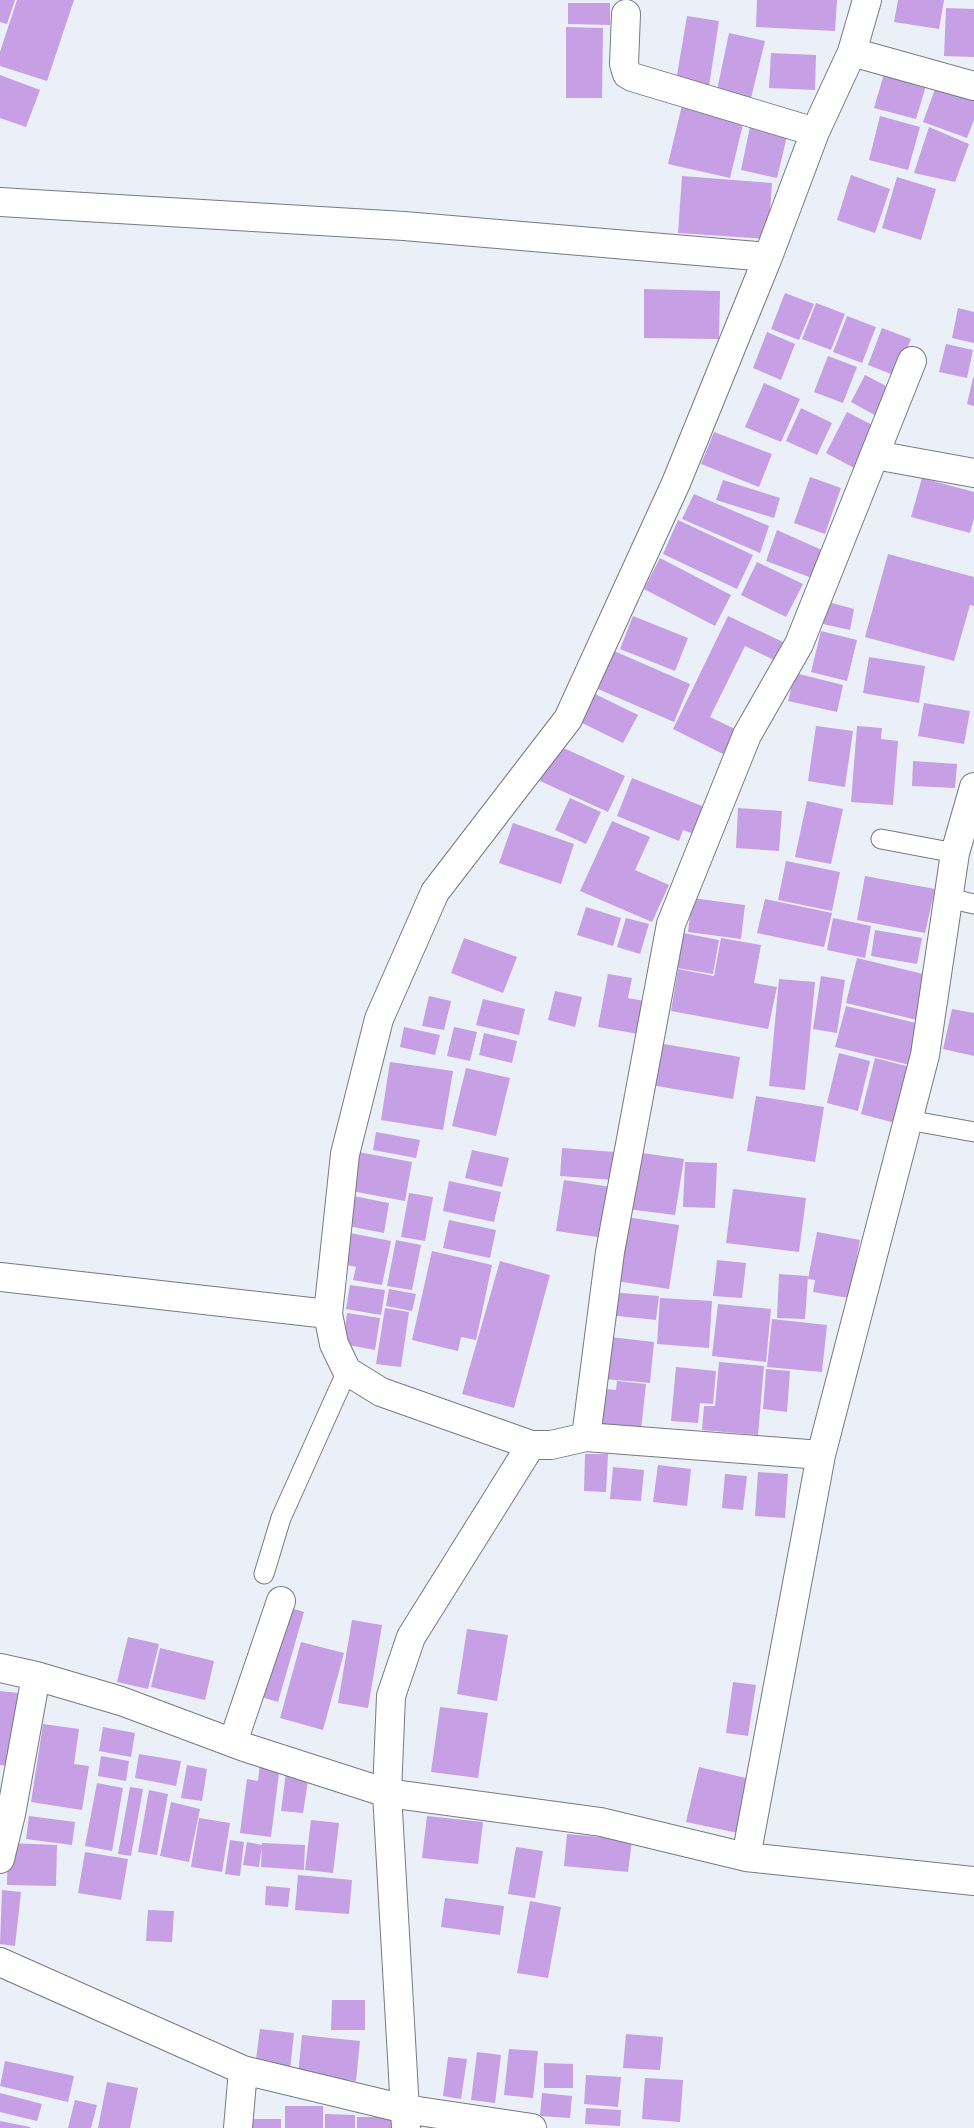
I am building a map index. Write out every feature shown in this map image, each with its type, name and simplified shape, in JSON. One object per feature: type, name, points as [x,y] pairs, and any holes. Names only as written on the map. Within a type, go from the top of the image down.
[{"type":"street","points":[[821,1455],[586,1437],[551,1445],[531,1445],[381,1392],[348,1371],[334,1344],[328,1314],[345,1154],[378,1019],[435,892],[568,719],[676,483],[768,257],[815,132],[852,52],[868,0]]},
{"type":"street","points":[[626,14],[624,64],[627,74],[815,132]]},
{"type":"street","points":[[852,52],[974,86]]},
{"type":"street","points":[[0,202],[404,226],[768,257]]},
{"type":"street","points":[[586,1437],[610,1252],[671,924],[747,735],[799,644],[912,361]]},
{"type":"street","points":[[875,455],[974,473]]},
{"type":"street","points":[[746,1857],[821,1455],[925,1055],[955,853],[974,788]]},
{"type":"street","points":[[0,1277],[328,1314]]},
{"type":"street","points":[[406,2119],[387,1793],[390,1696],[411,1637],[531,1445]]},
{"type":"street","points":[[233,1742],[281,1601]]},
{"type":"street","points":[[0,1668],[36,1676],[121,1701],[233,1742],[387,1793],[601,1822],[746,1857],[974,1881]]},
{"type":"street","points":[[0,1859],[11,1814],[36,1676]]},
{"type":"street","points":[[0,1962],[243,2070],[406,2119],[532,2128]]},
{"type":"street","points":[[238,2128],[243,2070]]},
{"type":"lane","points":[[881,839],[955,853]]},
{"type":"lane","points":[[948,898],[974,904]]},
{"type":"lane","points":[[908,1120],[974,1132]]},
{"type":"lane","points":[[264,1574],[282,1518],[348,1371]]},
{"type":"building","points":[[0,0],[15,0],[7,24],[0,22]]},
{"type":"building","points":[[17,0],[74,0],[47,81],[0,66],[0,52]]},
{"type":"building","points":[[757,0],[837,0],[835,31],[756,27]]},
{"type":"building","points":[[898,0],[944,0],[939,29],[894,22]]},
{"type":"building","points":[[568,3],[610,3],[610,25],[568,24]]},
{"type":"building","points":[[946,8],[974,9],[974,57],[944,56]]},
{"type":"building","points":[[687,16],[719,21],[709,86],[676,81]]},
{"type":"building","points":[[566,27],[603,28],[602,98],[566,98]]},
{"type":"building","points":[[729,33],[765,41],[751,98],[717,90]]},
{"type":"building","points":[[771,53],[816,55],[815,90],[769,88]]},
{"type":"building","points":[[886,67],[928,79],[916,119],[874,108]]},
{"type":"building","points":[[0,75],[40,90],[26,127],[0,118]]},
{"type":"building","points":[[938,81],[974,94],[974,120],[967,138],[923,122]]},
{"type":"building","points":[[682,105],[744,120],[730,178],[668,164]]},
{"type":"building","points":[[880,116],[920,127],[908,170],[869,160]]},
{"type":"building","points":[[752,117],[788,132],[777,178],[741,170]]},
{"type":"building","points":[[929,127],[969,144],[955,182],[914,173]]},
{"type":"building","points":[[851,175],[890,189],[875,233],[837,220]]},
{"type":"building","points":[[682,176],[772,183],[768,239],[678,233]]},
{"type":"building","points":[[897,177],[936,189],[921,240],[882,228]]},
{"type":"building","points":[[644,289],[720,291],[719,339],[644,338]]},
{"type":"building","points":[[785,293],[814,304],[799,340],[771,329]]},
{"type":"building","points":[[816,303],[845,314],[831,350],[802,339]]},
{"type":"building","points":[[958,308],[974,312],[974,343],[952,338]]},
{"type":"building","points":[[847,316],[876,327],[862,363],[833,352]]},
{"type":"building","points":[[882,328],[911,339],[896,376],[868,365]]},
{"type":"building","points":[[767,332],[795,344],[781,380],[753,368]]},
{"type":"building","points":[[946,344],[973,350],[967,378],[939,372]]},
{"type":"building","points":[[828,356],[857,367],[843,403],[814,392]]},
{"type":"building","points":[[865,375],[890,388],[880,418],[851,402]]},
{"type":"building","points":[[974,378],[974,406],[967,404]]},
{"type":"building","points":[[764,383],[800,399],[781,442],[745,427]]},
{"type":"building","points":[[801,408],[832,423],[817,455],[786,441]]},
{"type":"building","points":[[847,412],[880,429],[858,470],[826,453]]},
{"type":"building","points":[[714,432],[772,454],[759,487],[701,464]]},
{"type":"building","points":[[810,477],[841,488],[825,534],[794,523]]},
{"type":"building","points":[[922,478],[974,492],[974,518],[970,533],[911,517]]},
{"type":"building","points":[[723,480],[780,498],[774,518],[716,500]]},
{"type":"building","points":[[694,494],[769,526],[760,553],[682,519]]},
{"type":"building","points":[[678,520],[753,555],[737,589],[663,554]]},
{"type":"building","points":[[777,530],[824,551],[812,578],[766,561]]},
{"type":"building","points":[[888,554],[974,577],[974,606],[970,605],[954,661],[865,637]]},
{"type":"building","points":[[660,558],[731,595],[715,626],[644,589]]},
{"type":"building","points":[[757,562],[803,584],[786,617],[741,595]]},
{"type":"building","points":[[828,602],[854,609],[850,630],[823,624]]},
{"type":"building","points":[[633,616],[688,638],[675,671],[620,649]]},
{"type":"building","points":[[728,616],[783,642],[774,660],[745,646],[710,717],[741,732],[729,757],[673,729]]},
{"type":"building","points":[[821,631],[857,640],[847,681],[811,672]]},
{"type":"building","points":[[614,651],[690,684],[674,722],[598,689]]},
{"type":"building","points":[[869,657],[925,666],[919,703],[863,693]]},
{"type":"building","points":[[795,673],[843,685],[837,712],[788,701]]},
{"type":"building","points":[[591,692],[638,715],[623,743],[576,720]]},
{"type":"building","points":[[924,703],[970,711],[964,744],[918,736]]},
{"type":"building","points":[[816,726],[853,731],[845,787],[808,781]]},
{"type":"building","points":[[857,726],[882,728],[881,739],[898,741],[893,805],[851,802]]},
{"type":"building","points":[[557,745],[625,776],[608,812],[540,781]]},
{"type":"building","points":[[913,761],[957,764],[955,788],[912,786]]},
{"type":"building","points":[[632,778],[707,808],[696,835],[683,830],[679,841],[617,816]]},
{"type":"building","points":[[570,798],[601,812],[586,844],[555,830]]},
{"type":"building","points":[[807,801],[843,809],[831,864],[795,857]]},
{"type":"building","points":[[738,808],[782,811],[779,851],[736,848]]},
{"type":"building","points":[[612,821],[650,837],[635,870],[669,885],[652,922],[580,891]]},
{"type":"building","points":[[513,823],[574,844],[561,884],[499,863]]},
{"type":"building","points":[[786,861],[840,872],[832,911],[778,900]]},
{"type":"building","points":[[865,876],[935,889],[925,933],[857,920]]},
{"type":"building","points":[[692,898],[745,905],[741,939],[688,932]]},
{"type":"building","points":[[765,899],[832,913],[824,947],[757,933]]},
{"type":"building","points":[[586,907],[621,918],[613,946],[577,935]]},
{"type":"building","points":[[626,918],[649,924],[640,954],[617,947]]},
{"type":"building","points":[[833,918],[871,926],[865,958],[827,950]]},
{"type":"building","points":[[875,930],[922,938],[917,964],[871,956]]},
{"type":"building","points":[[683,933],[719,940],[713,974],[677,968]]},
{"type":"building","points":[[464,938],[517,957],[503,993],[451,973]]},
{"type":"building","points":[[721,938],[761,945],[754,983],[777,987],[768,1029],[671,1011],[678,969],[714,976]]},
{"type":"building","points":[[857,958],[927,975],[917,1020],[846,1003]]},
{"type":"building","points":[[608,974],[632,978],[628,998],[650,1002],[644,1035],[598,1027]]},
{"type":"building","points":[[821,976],[845,980],[837,1033],[813,1029]]},
{"type":"building","points":[[779,979],[815,982],[805,1090],[769,1086]]},
{"type":"building","points":[[555,991],[582,997],[575,1027],[548,1020]]},
{"type":"building","points":[[429,996],[451,1001],[444,1030],[422,1026]]},
{"type":"building","points":[[483,999],[525,1009],[519,1035],[476,1025]]},
{"type":"building","points":[[846,1006],[924,1025],[914,1066],[835,1047]]},
{"type":"building","points":[[952,1009],[974,1013],[974,1056],[943,1049]]},
{"type":"building","points":[[404,1027],[440,1035],[435,1055],[400,1047]]},
{"type":"building","points":[[454,1027],[477,1032],[470,1061],[447,1056]]},
{"type":"building","points":[[484,1033],[517,1041],[512,1063],[479,1055]]},
{"type":"building","points":[[658,1043],[740,1057],[733,1099],[651,1085]]},
{"type":"building","points":[[839,1053],[870,1061],[858,1111],[827,1103]]},
{"type":"building","points":[[875,1058],[910,1067],[895,1123],[861,1114]]},
{"type":"building","points":[[390,1062],[453,1071],[443,1130],[381,1120]]},
{"type":"building","points":[[466,1068],[510,1078],[496,1136],[452,1126]]},
{"type":"building","points":[[756,1096],[824,1107],[815,1162],[747,1151]]},
{"type":"building","points":[[376,1132],[420,1140],[416,1158],[373,1150]]},
{"type":"building","points":[[562,1148],[615,1152],[614,1180],[560,1176]]},
{"type":"building","points":[[472,1150],[509,1158],[502,1187],[465,1178]]},
{"type":"building","points":[[353,1151],[412,1162],[405,1201],[346,1190]]},
{"type":"building","points":[[635,1152],[684,1159],[675,1215],[627,1209]]},
{"type":"building","points":[[685,1162],[717,1163],[715,1208],[683,1207]]},
{"type":"building","points":[[564,1180],[611,1187],[604,1238],[556,1231]]},
{"type":"building","points":[[449,1181],[501,1192],[494,1222],[443,1211]]},
{"type":"building","points":[[733,1189],[806,1198],[799,1252],[726,1243]]},
{"type":"building","points":[[409,1193],[433,1197],[425,1241],[401,1237]]},
{"type":"building","points":[[348,1195],[389,1203],[384,1233],[343,1225]]},
{"type":"building","points":[[626,1217],[679,1225],[669,1289],[616,1281]]},
{"type":"building","points":[[449,1220],[496,1230],[490,1258],[443,1248]]},
{"type":"building","points":[[345,1232],[391,1241],[382,1285],[353,1280],[356,1267],[338,1263]]},
{"type":"building","points":[[817,1232],[860,1240],[849,1298],[813,1292],[815,1280],[808,1279]]},
{"type":"building","points":[[396,1240],[421,1245],[412,1290],[387,1286]]},
{"type":"building","points":[[432,1251],[492,1265],[476,1340],[461,1337],[458,1351],[412,1340]]},
{"type":"building","points":[[717,1260],[746,1263],[742,1298],[713,1296]]},
{"type":"building","points":[[500,1261],[550,1275],[514,1408],[462,1394]]},
{"type":"building","points":[[779,1274],[808,1276],[805,1319],[777,1318]]},
{"type":"building","points":[[350,1285],[385,1290],[381,1315],[346,1309]]},
{"type":"building","points":[[389,1289],[416,1294],[412,1311],[386,1306]]},
{"type":"building","points":[[610,1292],[659,1296],[656,1320],[608,1315]]},
{"type":"building","points":[[660,1298],[712,1301],[709,1348],[657,1344]]},
{"type":"building","points":[[718,1304],[771,1309],[766,1362],[712,1356]]},
{"type":"building","points":[[385,1308],[409,1312],[401,1367],[376,1364]]},
{"type":"building","points":[[347,1313],[380,1318],[375,1350],[343,1344]]},
{"type":"building","points":[[772,1319],[827,1325],[822,1372],[767,1367]]},
{"type":"building","points":[[610,1337],[654,1342],[650,1383],[605,1379]]},
{"type":"building","points":[[719,1362],[764,1366],[758,1435],[702,1430],[704,1406],[715,1406]]},
{"type":"building","points":[[676,1367],[716,1371],[713,1404],[700,1403],[698,1423],[671,1421]]},
{"type":"building","points":[[766,1369],[790,1371],[787,1412],[763,1409]]},
{"type":"building","points":[[617,1381],[646,1384],[641,1430],[601,1426],[605,1389],[616,1390]]},
{"type":"building","points":[[585,1454],[608,1454],[606,1492],[584,1491]]},
{"type":"building","points":[[658,1465],[691,1469],[687,1506],[653,1502]]},
{"type":"building","points":[[613,1467],[644,1470],[641,1501],[610,1499]]},
{"type":"building","points":[[758,1472],[788,1474],[785,1518],[755,1516]]},
{"type":"building","points":[[725,1474],[747,1476],[743,1510],[722,1508]]},
{"type":"building","points":[[284,1606],[304,1612],[278,1702],[258,1696]]},
{"type":"building","points":[[352,1620],[382,1625],[368,1708],[338,1703]]},
{"type":"building","points":[[467,1629],[508,1635],[497,1701],[457,1694]]},
{"type":"building","points":[[128,1637],[159,1644],[148,1689],[117,1682]]},
{"type":"building","points":[[301,1642],[344,1653],[323,1730],[280,1718]]},
{"type":"building","points":[[160,1648],[214,1661],[205,1700],[151,1687]]},
{"type":"building","points":[[733,1682],[756,1685],[748,1736],[726,1733]]},
{"type":"building","points":[[0,1691],[19,1693],[13,1766],[0,1765]]},
{"type":"building","points":[[440,1707],[488,1713],[478,1778],[431,1772]]},
{"type":"building","points":[[43,1724],[79,1729],[74,1764],[89,1766],[82,1810],[31,1802]]},
{"type":"building","points":[[103,1727],[135,1733],[131,1757],[99,1751]]},
{"type":"building","points":[[139,1754],[181,1761],[176,1786],[135,1778]]},
{"type":"building","points":[[101,1756],[129,1761],[126,1781],[98,1776]]},
{"type":"building","points":[[260,1763],[280,1765],[271,1837],[240,1833],[247,1779],[258,1781]]},
{"type":"building","points":[[187,1765],[207,1769],[202,1801],[181,1798]]},
{"type":"building","points":[[287,1765],[310,1768],[303,1813],[281,1811]]},
{"type":"building","points":[[699,1767],[750,1779],[738,1833],[686,1822]]},
{"type":"building","points":[[97,1783],[123,1788],[112,1851],[85,1846]]},
{"type":"building","points":[[130,1787],[143,1789],[131,1856],[118,1854]]},
{"type":"building","points":[[149,1790],[168,1794],[157,1855],[138,1852]]},
{"type":"building","points":[[171,1802],[200,1809],[189,1862],[160,1856]]},
{"type":"building","points":[[29,1816],[75,1822],[72,1845],[26,1839]]},
{"type":"building","points":[[427,1816],[483,1822],[478,1864],[422,1858]]},
{"type":"building","points":[[199,1818],[230,1823],[222,1872],[191,1867]]},
{"type":"building","points":[[311,1820],[339,1823],[333,1873],[305,1870]]},
{"type":"building","points":[[567,1834],[632,1840],[628,1872],[564,1866]]},
{"type":"building","points":[[230,1840],[244,1842],[240,1876],[225,1874]]},
{"type":"building","points":[[247,1842],[262,1845],[259,1867],[243,1865]]},
{"type":"building","points":[[8,1843],[57,1845],[56,1886],[7,1885]]},
{"type":"building","points":[[262,1843],[305,1845],[304,1870],[261,1867]]},
{"type":"building","points":[[516,1847],[543,1851],[535,1898],[508,1894]]},
{"type":"building","points":[[85,1852],[128,1859],[121,1900],[78,1893]]},
{"type":"building","points":[[298,1875],[352,1880],[349,1914],[295,1910]]},
{"type":"building","points":[[266,1886],[290,1888],[288,1907],[265,1905]]},
{"type":"building","points":[[2,1890],[21,1892],[15,1946],[0,1944]]},
{"type":"building","points":[[445,1898],[504,1906],[500,1935],[441,1927]]},
{"type":"building","points":[[530,1901],[561,1907],[548,1978],[517,1973]]},
{"type":"building","points":[[148,1910],[174,1911],[172,1942],[146,1941]]},
{"type":"building","points":[[332,2000],[365,2000],[365,2030],[331,2030]]},
{"type":"building","points":[[260,2029],[294,2033],[290,2070],[255,2067]]},
{"type":"building","points":[[626,2034],[663,2037],[660,2070],[623,2068]]},
{"type":"building","points":[[302,2035],[360,2041],[356,2081],[298,2075]]},
{"type":"building","points":[[509,2049],[538,2051],[533,2098],[504,2095]]},
{"type":"building","points":[[477,2052],[501,2055],[495,2103],[471,2100]]},
{"type":"building","points":[[448,2057],[467,2059],[461,2099],[443,2096]]},
{"type":"building","points":[[5,2061],[74,2076],[68,2102],[0,2086]]},
{"type":"building","points":[[544,2063],[573,2064],[573,2088],[544,2088]]},
{"type":"building","points":[[586,2075],[621,2077],[618,2107],[584,2104]]},
{"type":"building","points":[[645,2078],[683,2080],[680,2122],[642,2119]]},
{"type":"building","points":[[107,2082],[138,2088],[130,2128],[98,2128]]},
{"type":"building","points":[[0,2093],[42,2104],[37,2121],[0,2112]]},
{"type":"building","points":[[542,2093],[572,2096],[570,2118],[540,2116]]},
{"type":"building","points":[[75,2100],[97,2105],[91,2128],[68,2128]]},
{"type":"building","points":[[285,2106],[323,2106],[323,2128],[285,2128]]},
{"type":"building","points":[[586,2108],[621,2110],[620,2126],[585,2124]]},
{"type":"building","points":[[325,2114],[355,2115],[355,2128],[325,2128]]},
{"type":"building","points":[[357,2117],[397,2117],[396,2128],[357,2128]]},
{"type":"building","points":[[247,2119],[281,2119],[281,2128],[247,2128]]},
{"type":"building","points":[[0,2121],[30,2127],[30,2128],[0,2128]]}]
